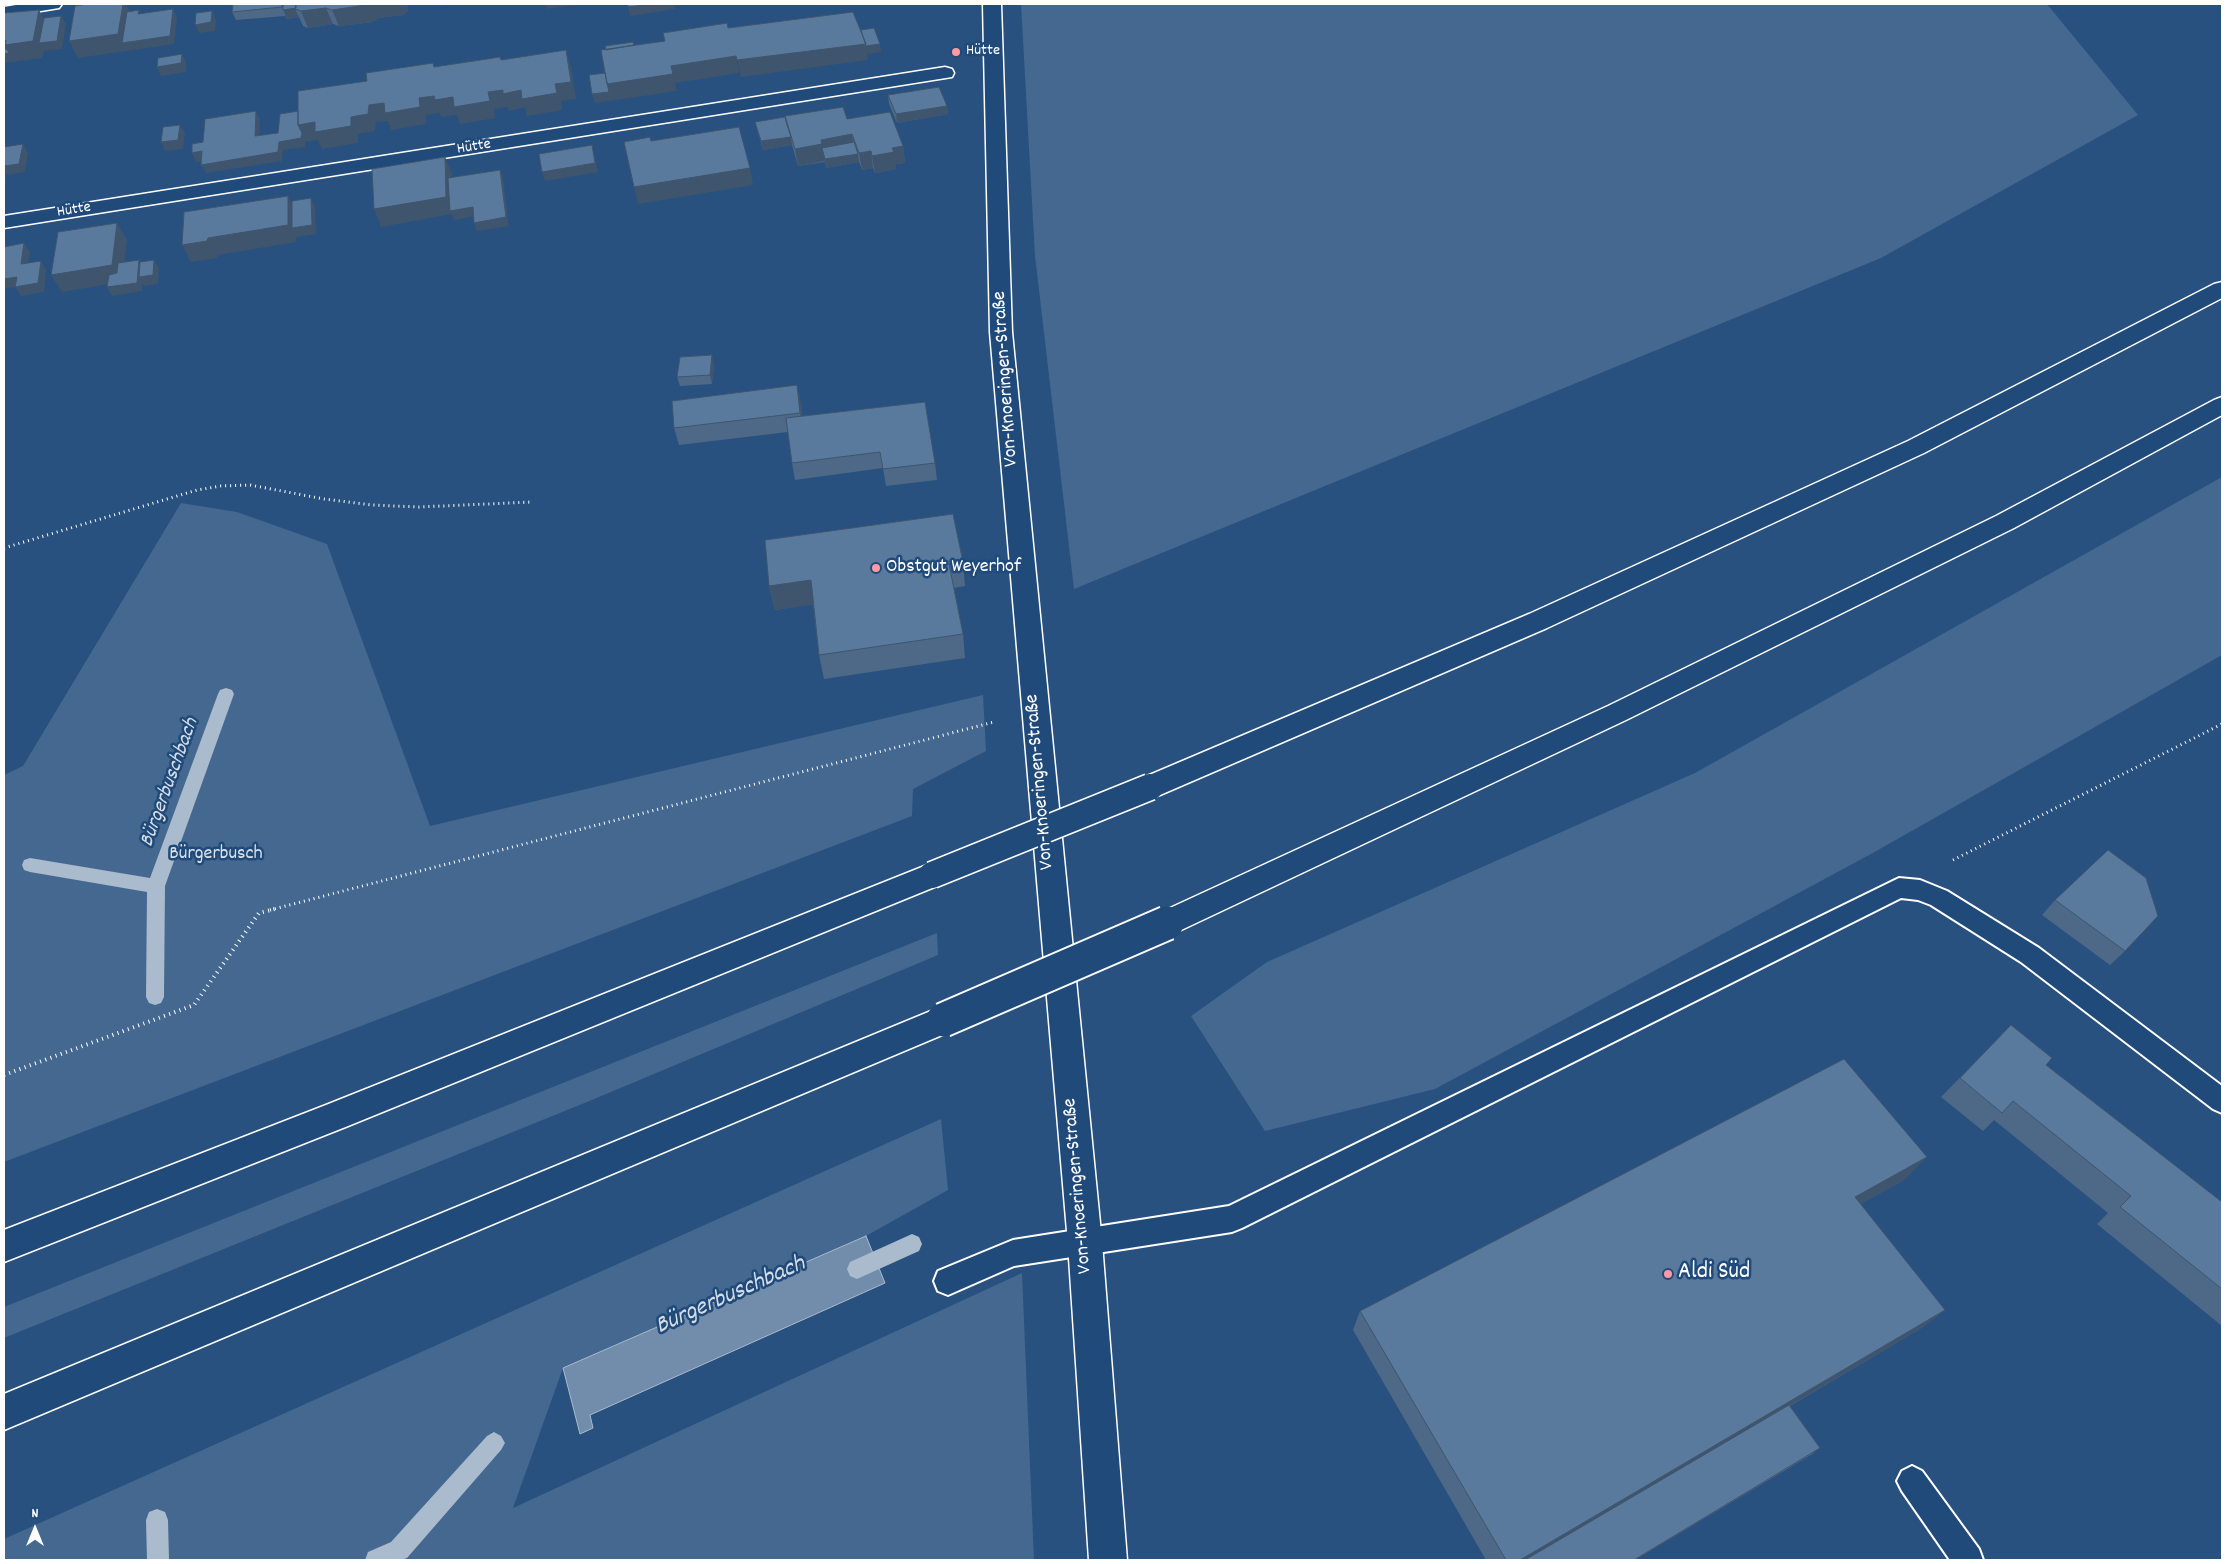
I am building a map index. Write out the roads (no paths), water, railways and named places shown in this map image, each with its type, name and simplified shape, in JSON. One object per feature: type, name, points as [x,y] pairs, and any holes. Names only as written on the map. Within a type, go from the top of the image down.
[{"type":"main road","points":[[4,12],[53,4]]},
{"type":"main road","name":"Von-Knoeringen-Straße","points":[[992,4],[1001,332],[1085,1243],[1108,1560]]},
{"type":"main road","name":"Hütte","points":[[4,222],[945,73]]},
{"type":"main road","points":[[4,1246],[346,1113],[1150,787],[1538,621],[1916,447],[2222,289]]},
{"type":"main road","points":[[4,1412],[943,1020],[1167,923],[1617,713],[2005,522],[2222,405]]},
{"type":"lane","points":[[948,1281],[1013,1253],[1232,1219],[1898,888],[1920,890],[1939,898],[2030,955],[2222,1100]]},
{"type":"lane","points":[[1912,1482],[1968,1560]]},
{"type":"water","points":[[866,1236],[885,1283],[590,1415],[593,1428],[580,1434],[563,1368]]},
{"type":"waterway","name":"Bürgerbuschbach","points":[[156,886],[226,694]]},
{"type":"waterway","name":"Bürgerbuschbach","points":[[30,865],[156,886]]},
{"type":"waterway","name":"Bürgerbuschbach","points":[[155,997],[156,886]]},
{"type":"waterway","name":"Bürgerbuschbach","points":[[857,1269],[912,1244]]},
{"type":"waterway","name":"Bürgerbuschbach","points":[[376,1560],[399,1550],[494,1443]]},
{"type":"waterway","name":"Bürgerbuschbach","points":[[157,1520],[158,1560]]},
{"type":"place","name":"Hütte","points":[[956,52]]},
{"type":"place","name":"Obstgut Weyerhof","points":[[876,568]]},
{"type":"place","name":"Aldi Süd","points":[[1668,1274]]},
{"type":"park label","name":"Bürgerbusch","points":[[216,855]]}]
